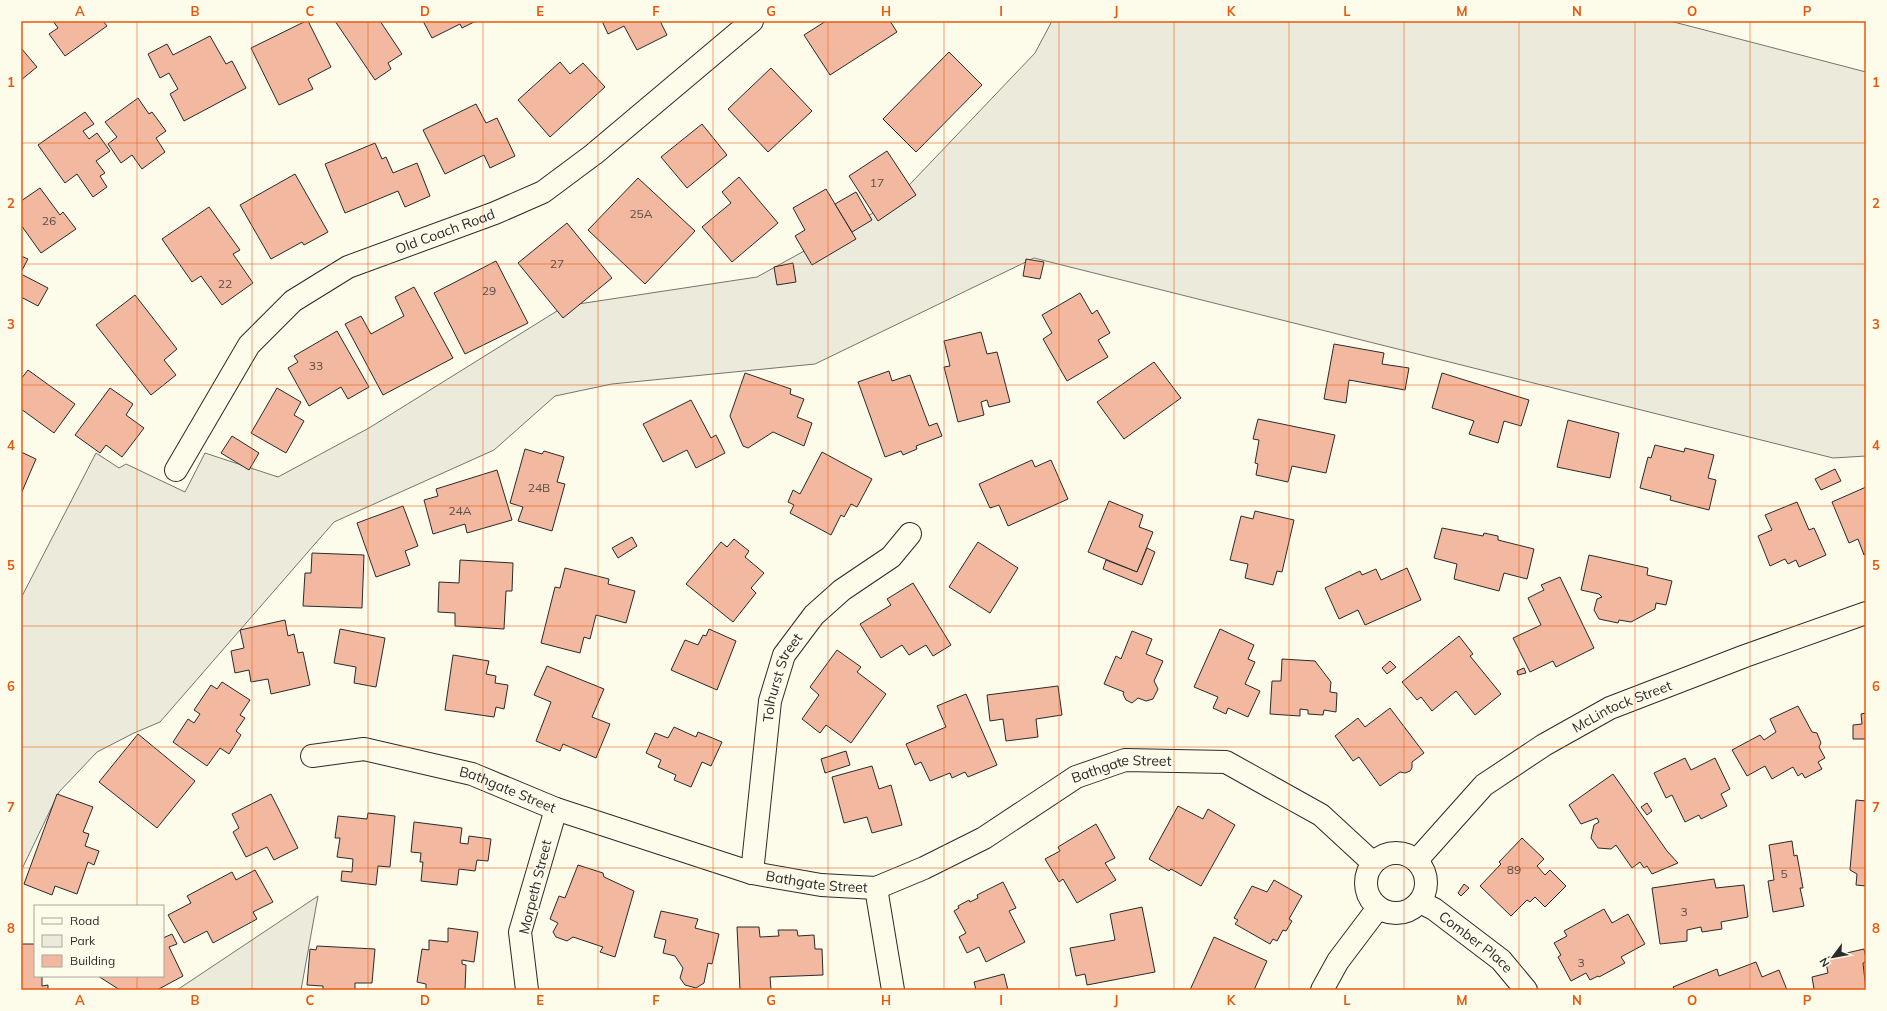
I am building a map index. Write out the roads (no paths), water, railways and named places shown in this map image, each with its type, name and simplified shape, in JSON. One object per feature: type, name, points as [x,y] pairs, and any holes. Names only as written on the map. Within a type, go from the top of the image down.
[{"type":"street","name":"Old Coach Road","points":[[176,470],[249,345],[293,301],[348,268],[495,213],[543,192],[594,154],[752,21]]},
{"type":"street","name":"Tolhurst Street","points":[[752,874],[770,701],[784,655],[814,615],[842,590],[891,557],[910,534]]},
{"type":"street","name":"McLintock Street","points":[[1417,860],[1484,785],[1544,745],[1610,708],[1745,656],[1866,613]]},
{"type":"street","name":"Bathgate Street","points":[[312,756],[364,749],[472,774],[556,809],[752,874],[821,885],[876,888],[924,868],[984,838],[1076,777],[1125,760],[1226,762],[1321,815],[1373,863]]},
{"type":"street","name":"Morpeth Street","points":[[527,990],[520,932],[556,809]]},
{"type":"street","points":[[1389,853],[1409,855],[1417,860],[1426,876],[1427,886],[1420,902],[1413,909],[1396,914],[1386,912],[1378,908],[1371,900],[1367,892],[1366,882],[1368,872],[1373,863],[1380,857],[1389,853]]},
{"type":"street","points":[[876,888],[893,990]]},
{"type":"street","name":"Comber Place","points":[[1420,902],[1434,909],[1501,960],[1526,990]]},
{"type":"street","points":[[1322,990],[1338,961],[1378,908]]}]
